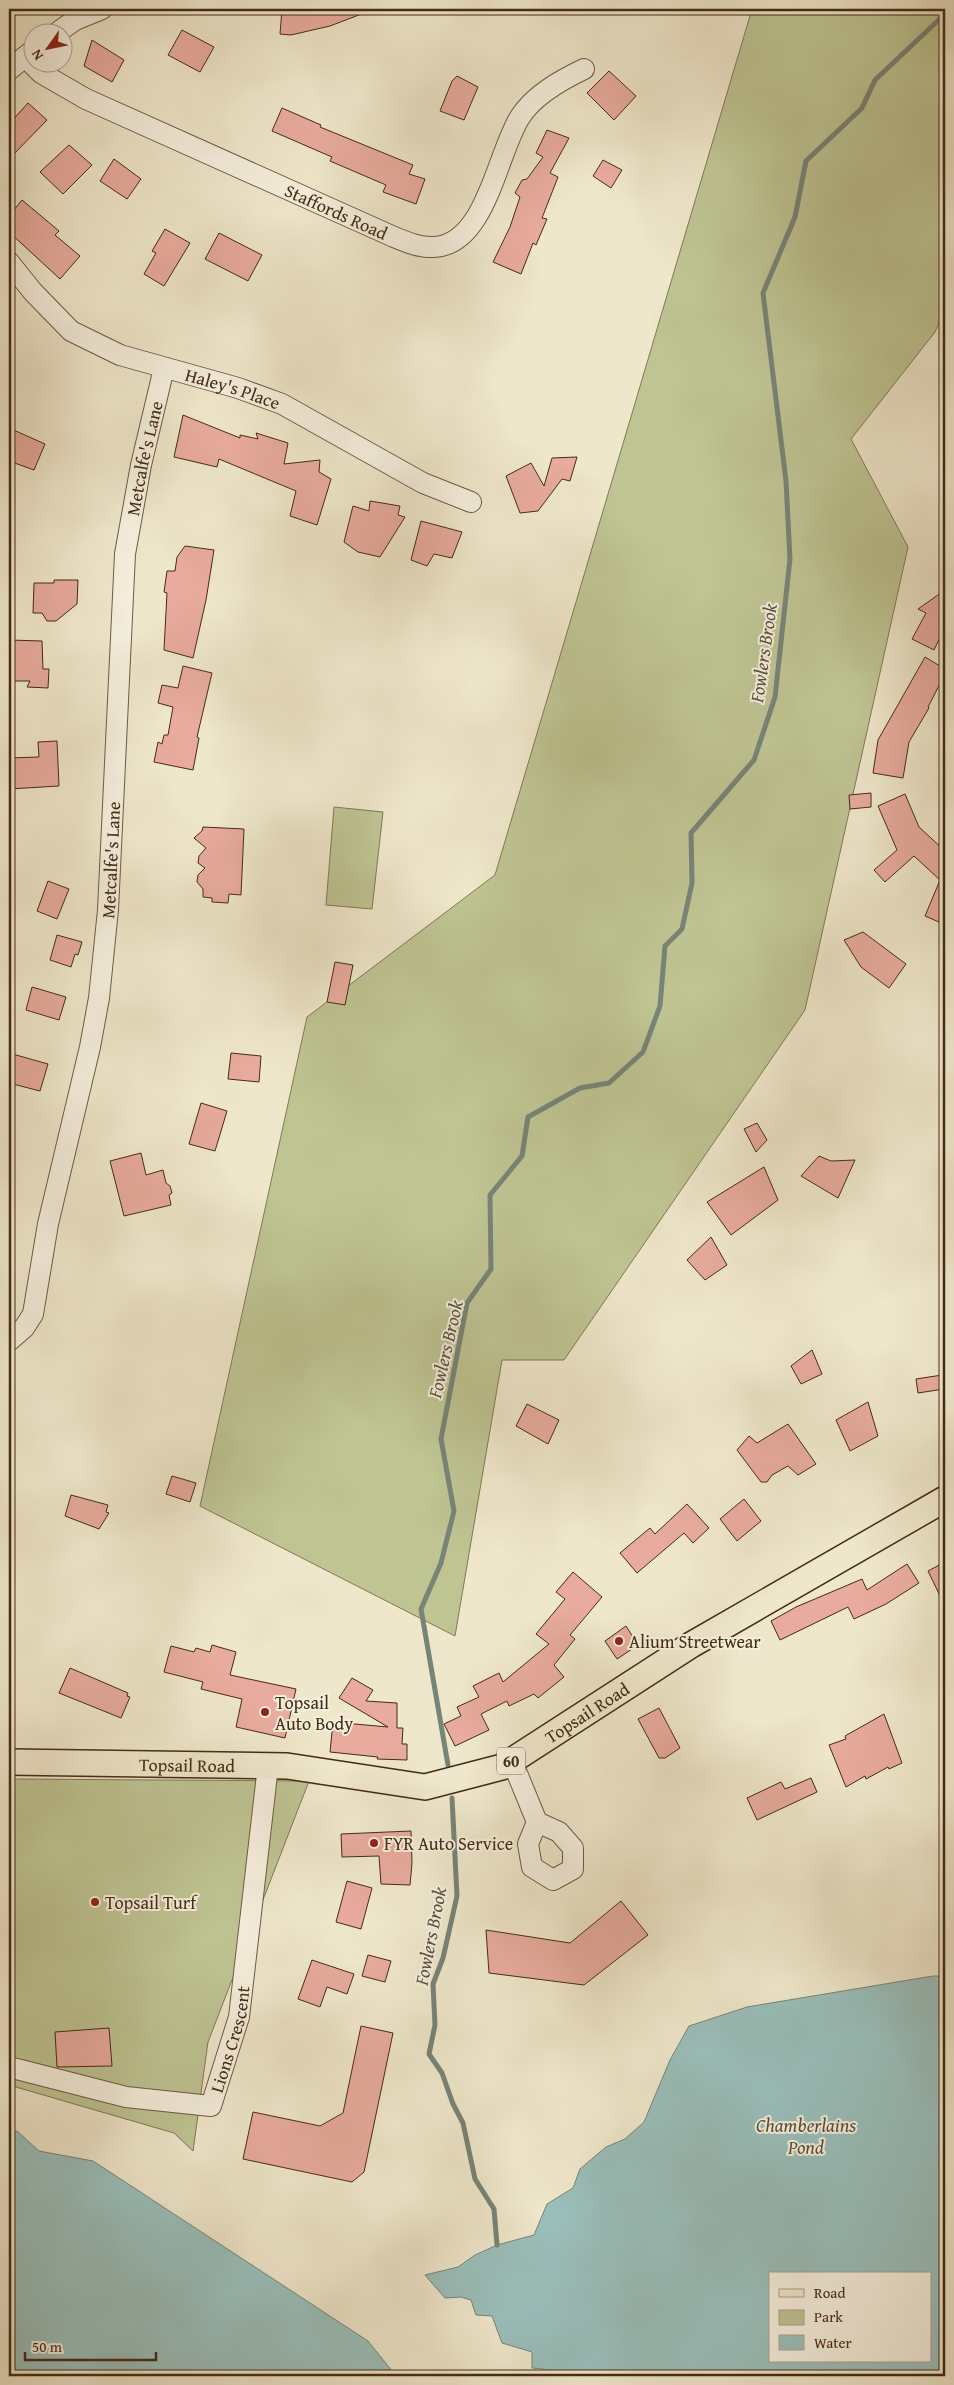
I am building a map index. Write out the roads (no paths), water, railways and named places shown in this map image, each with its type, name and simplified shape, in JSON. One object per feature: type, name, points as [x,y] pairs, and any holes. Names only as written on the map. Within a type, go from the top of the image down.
[{"type":"main road","name":"Topsail Road","points":[[9,1762],[288,1766],[425,1787],[502,1767],[691,1645],[945,1499]]},
{"type":"street","points":[[72,22],[102,9]]},
{"type":"street","points":[[9,70],[22,60]]},
{"type":"street","name":"Staffords Road","points":[[43,72],[48,78],[123,116],[394,237],[432,247],[452,243],[460,238],[470,227],[515,126],[524,111],[550,89],[584,69]]},
{"type":"street","name":"Haley's Place","points":[[9,262],[33,292],[71,331],[120,355],[238,388],[282,404],[423,483],[471,502]]},
{"type":"street","name":"Metcalfe's Lane","points":[[9,1341],[24,1328],[33,1314],[49,1216],[90,1047],[99,998],[108,910],[125,554],[141,465],[164,368]]},
{"type":"street","points":[[512,1761],[537,1822]]},
{"type":"street","name":"Lions Crescent","points":[[9,2067],[126,2097],[211,2106],[239,2016],[268,1766]]},
{"type":"water","name":"Chamberlains Pond","points":[[933,1976],[945,1976],[945,2376],[557,2376],[543,2369],[532,2368],[532,2352],[502,2343],[492,2316],[476,2315],[471,2300],[461,2297],[445,2298],[425,2275],[458,2267],[475,2255],[497,2245],[534,2235],[547,2204],[573,2188],[580,2169],[606,2147],[625,2139],[644,2122],[670,2060],[689,2026],[747,2007]]},
{"type":"water","points":[[17,2131],[39,2151],[93,2161],[368,2341],[396,2376],[9,2376],[9,2134]]},
{"type":"waterway","name":"Fowlers Brook","points":[[448,1765],[421,1609],[441,1563],[454,1511],[441,1439],[467,1303],[491,1269],[490,1195],[522,1156],[528,1117],[580,1088],[609,1083],[643,1052],[660,1006],[665,946],[682,929],[692,883],[691,833],[754,760],[775,697],[790,559],[786,481],[763,293],[795,217],[806,161],[862,108],[875,80],[945,14]]},
{"type":"waterway","name":"Fowlers Brook","points":[[452,1798],[457,1896],[443,1958],[433,1984],[435,2025],[429,2054],[442,2073],[453,2104],[463,2123],[475,2179],[494,2209],[497,2245]]},
{"type":"place","name":"Alium Streetwear","points":[[619,1641]]},
{"type":"place","name":"Topsail Auto Body","points":[[265,1712]]},
{"type":"place","name":"FYR Auto Service","points":[[374,1843]]},
{"type":"place","name":"Topsail Turf","points":[[95,1902]]}]
